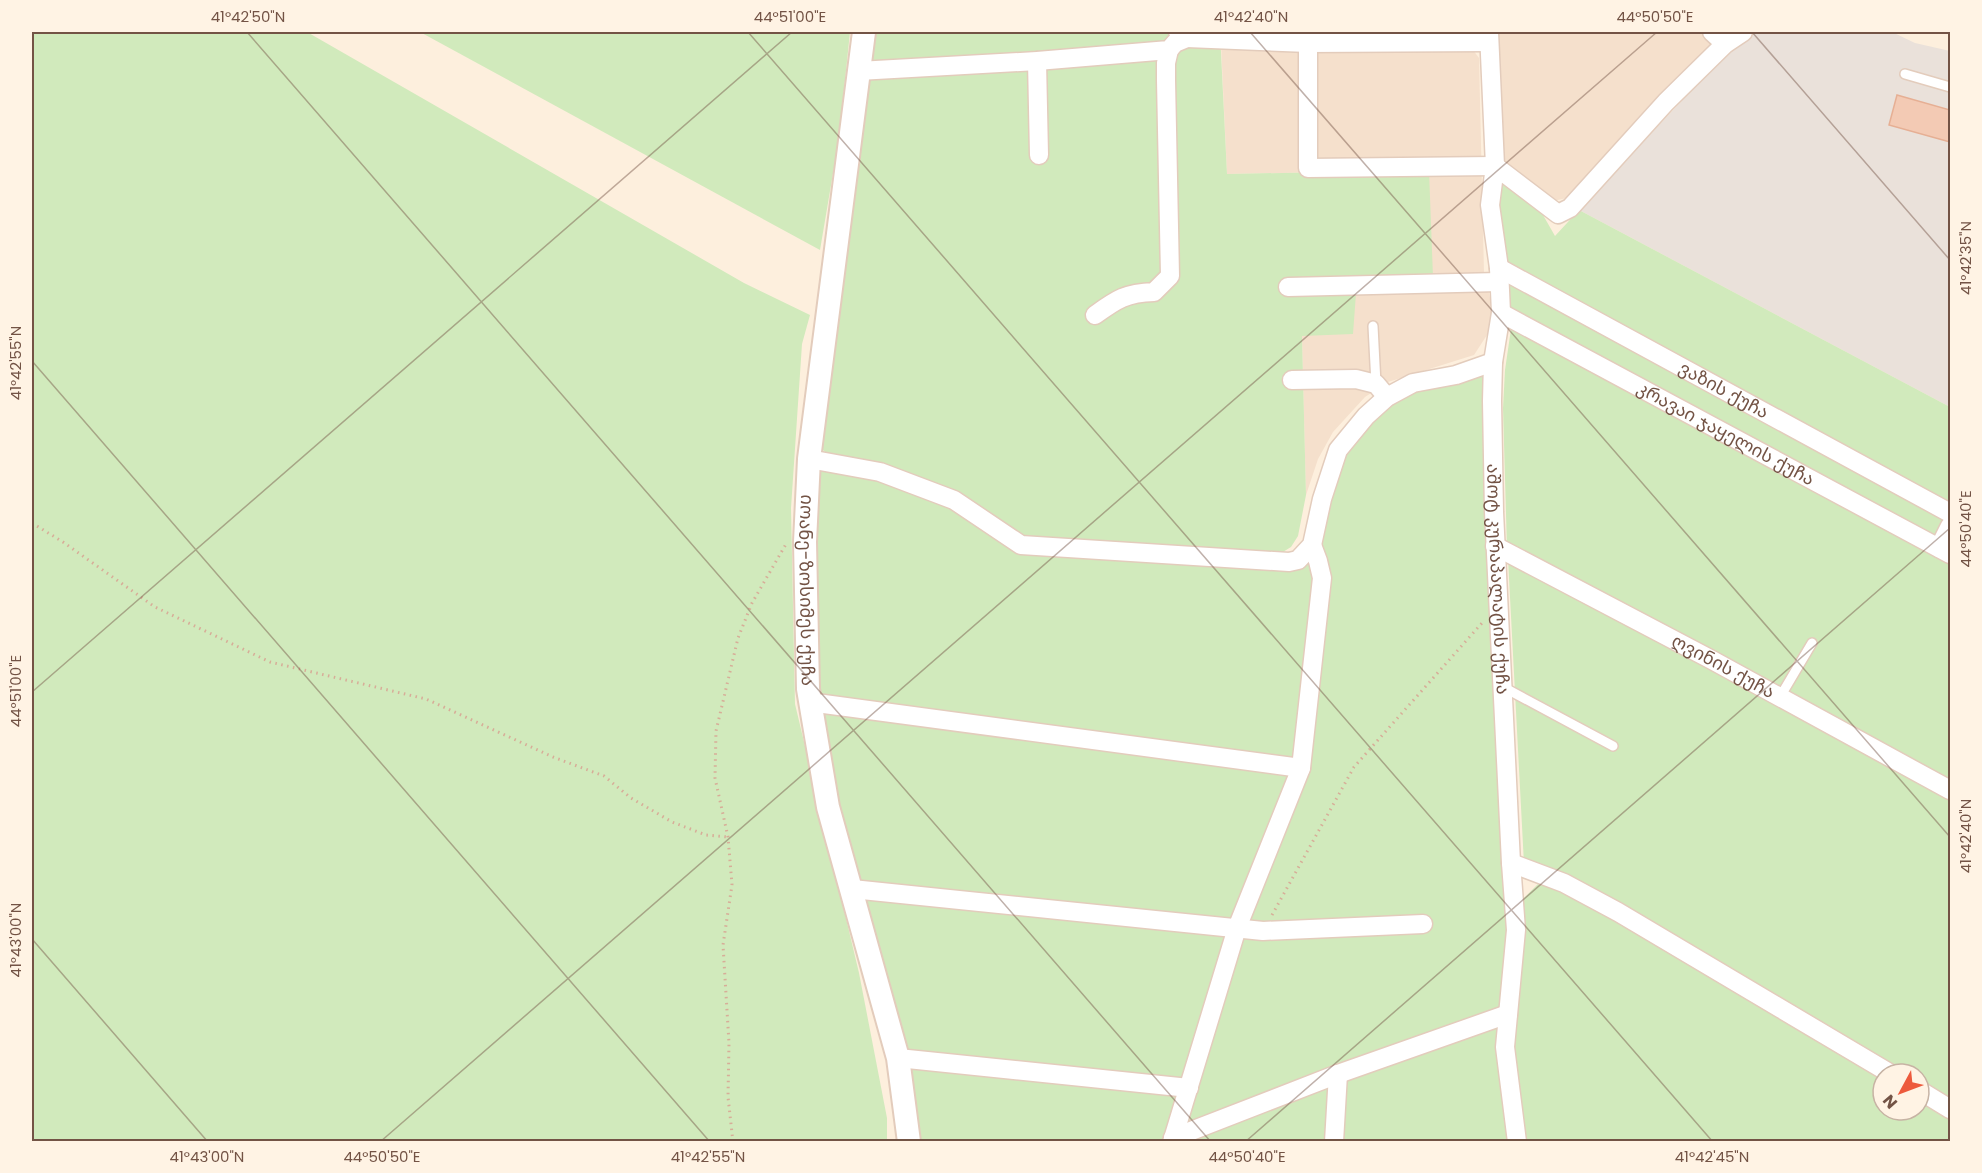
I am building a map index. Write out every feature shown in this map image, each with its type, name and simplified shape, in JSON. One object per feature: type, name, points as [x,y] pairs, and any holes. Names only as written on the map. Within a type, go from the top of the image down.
[{"type":"street","name":"იოანე-ზოსიმეს ქუჩა","points":[[864,32],[808,459],[805,542],[809,702],[828,807],[898,1058],[909,1142]]},
{"type":"street","points":[[1308,43],[1308,168],[1495,166],[1558,214],[1570,208],[1666,102],[1719,38],[1743,32]]},
{"type":"street","points":[[1095,315],[1114,301],[1133,293],[1154,292],[1170,276],[1166,63],[1169,50],[1182,35],[1308,43],[1489,37]]},
{"type":"street","name":"აშოტ კურაპალატის ქუჩა","points":[[1489,37],[1495,166],[1490,205],[1499,275],[1501,313],[1493,362],[1492,401],[1496,546],[1516,930],[1505,1047],[1516,1134]]},
{"type":"street","points":[[858,71],[1036,61],[1169,50]]},
{"type":"street","points":[[1036,61],[1039,155]]},
{"type":"street","points":[[1288,287],[1499,275]]},
{"type":"street","name":"ვაზის ქუჩა","points":[[1499,275],[1950,513]]},
{"type":"street","name":"კრავაი ჯაყელის ქუჩა","points":[[1501,313],[1945,551]]},
{"type":"street","points":[[1292,380],[1356,379],[1382,391],[1456,375],[1493,362]]},
{"type":"street","points":[[808,459],[880,472],[954,500],[1021,545],[1289,562],[1298,560],[1312,545],[1322,499],[1338,450],[1366,416],[1382,391]]},
{"type":"street","points":[[1945,551],[1950,526]]},
{"type":"street","points":[[1173,1140],[1237,928],[1301,768],[1322,578],[1312,545]]},
{"type":"street","name":"ღვინის ქუჩა","points":[[1496,546],[1950,790]]},
{"type":"street","points":[[809,702],[1301,768]]},
{"type":"street","points":[[1511,863],[1564,883],[1618,912],[1871,1062]]},
{"type":"street","points":[[852,889],[1263,931],[1423,924]]},
{"type":"street","points":[[1173,1140],[1338,1074],[1508,1014]]},
{"type":"street","points":[[898,1058],[1189,1088]]},
{"type":"street","points":[[1334,1142],[1338,1074]]},
{"type":"street","points":[[1931,1097],[1950,1109]]},
{"type":"lane","points":[[1905,74],[1950,87]]},
{"type":"lane","points":[[1373,326],[1382,391]]},
{"type":"lane","points":[[1780,697],[1812,643]]},
{"type":"lane","points":[[1503,687],[1613,746]]},
{"type":"path","points":[[32,523],[155,607],[270,662],[426,699],[553,757],[604,776],[631,798],[672,822],[706,834],[728,837]]},
{"type":"path","points":[[733,1142],[728,1097],[729,1044],[723,945],[732,885],[728,837],[714,778],[716,731],[738,638],[752,603],[789,539]]},
{"type":"path","points":[[1263,931],[1354,767],[1500,604]]},
{"type":"shaded area","points":[[1496,32],[1704,32],[1718,41],[1567,198],[1553,201],[1499,166]]},
{"type":"shaded area","points":[[1756,32],[1892,32],[1915,43],[1950,51],[1950,407],[1579,210],[1724,56]]},
{"type":"shaded area","points":[[1221,44],[1473,50],[1479,58],[1484,273],[1490,298],[1491,320],[1487,335],[1474,355],[1388,382],[1365,397],[1333,432],[1318,459],[1306,495],[1302,336],[1357,280],[1428,170],[1227,174]]},
{"type":"green space","points":[[32,32],[307,32],[744,283],[810,315],[802,344],[791,508],[795,704],[859,973],[887,1118],[887,1141],[32,1141]]},
{"type":"green space","points":[[420,32],[850,32],[839,138],[820,250]]},
{"type":"green space","points":[[871,32],[1220,32],[1227,174],[1429,170],[1433,277],[1357,280],[1353,334],[1302,336],[1306,495],[1298,536],[1291,547],[1278,555],[1028,539],[1013,530],[826,453],[816,443]]},
{"type":"green space","points":[[1501,180],[1535,201],[1555,236],[1579,210],[1950,407],[1950,506],[1499,258],[1498,201]]},
{"type":"green space","points":[[1499,268],[1950,513],[1950,554],[1501,313]]},
{"type":"green space","points":[[1512,322],[1950,558],[1950,787],[1507,549],[1503,408],[1505,370]]},
{"type":"green space","points":[[1493,362],[1516,906],[1543,879],[1871,1067],[1871,1122],[1931,1122],[1931,1097],[1950,1109],[1950,1141],[909,1141],[809,702],[809,459],[954,500],[1021,545],[1298,560],[1338,450],[1387,397]]},
{"type":"green space","points":[[1508,559],[1950,795],[1950,1104],[1931,1092],[1931,1062],[1881,1062],[1626,911],[1524,864]]},
{"type":"building","points":[[1897,95],[1950,110],[1950,142],[1889,125]]}]
